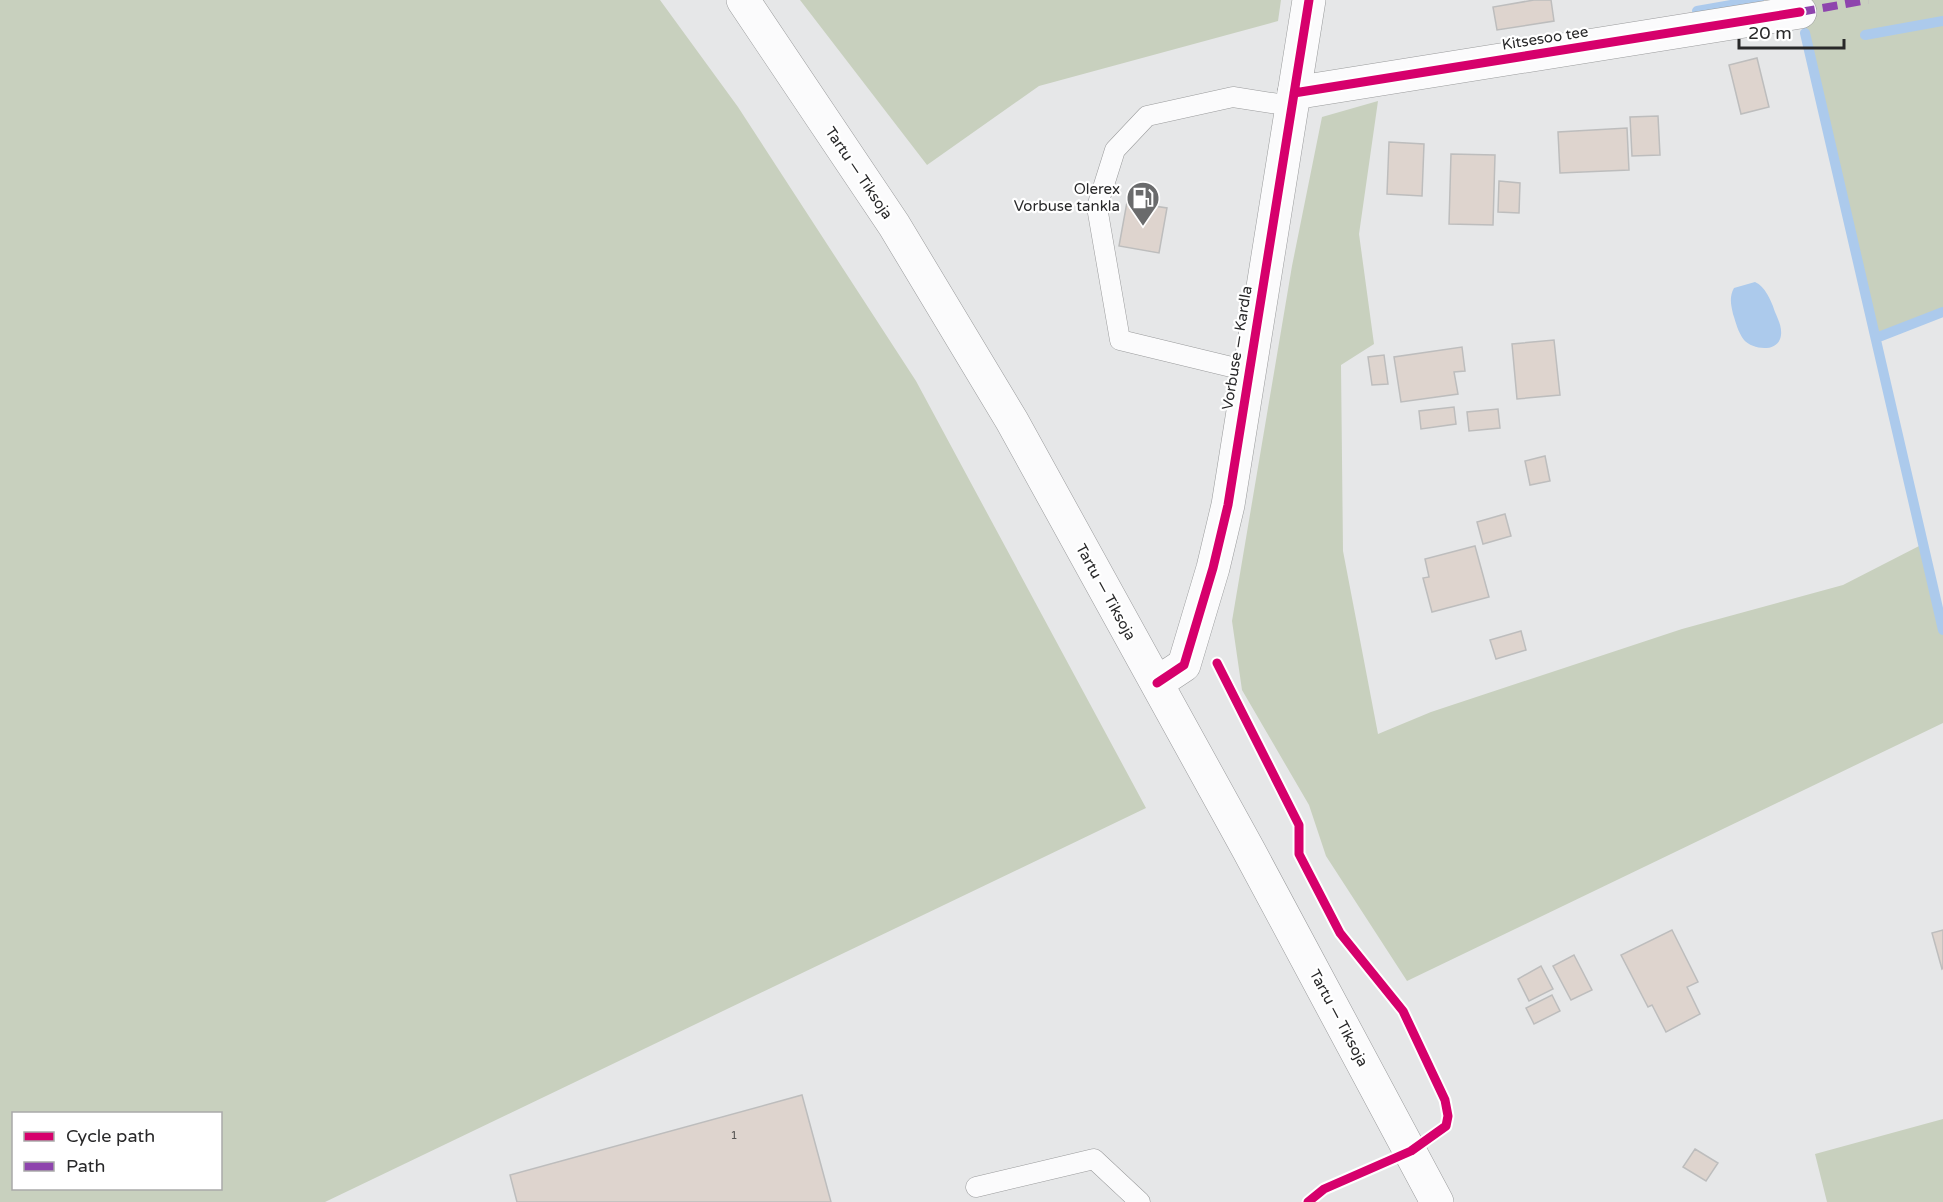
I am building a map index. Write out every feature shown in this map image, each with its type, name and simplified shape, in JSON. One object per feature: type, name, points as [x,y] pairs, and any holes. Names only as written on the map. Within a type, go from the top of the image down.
[{"type":"main road","name":"Tartu — Tiksoja","points":[[743,0],[894,225],[1011,421],[1156,683],[1437,1202]]},
{"type":"main road","name":"Vorbuse — Kardla","points":[[1156,683],[1184,665],[1213,568],[1228,505],[1309,0]]},
{"type":"main road","name":"Kitsesoo tee","points":[[1293,100],[1800,12]]},
{"type":"lane","points":[[1248,371],[1120,339],[1097,207],[1115,150],[1147,116],[1233,97],[1293,100]]},
{"type":"lane","points":[[976,1187],[1094,1159],[1140,1202]]},
{"type":"green space","points":[[0,0],[660,0],[738,107],[916,381],[1146,808],[325,1202],[0,1202]]},
{"type":"green space","points":[[800,0],[1281,0],[1278,21],[1039,86],[927,165]]},
{"type":"green space","points":[[1797,0],[1943,0],[1943,312],[1876,338]]},
{"type":"green space","points":[[1378,101],[1359,234],[1374,344],[1341,365],[1343,551],[1378,734],[1431,712],[1682,629],[1843,585],[1923,544],[1943,630],[1943,723],[1407,981],[1326,856],[1309,805],[1242,690],[1232,621],[1292,266],[1322,117]]},
{"type":"green space","points":[[1943,1119],[1943,1202],[1827,1202],[1815,1154]]},
{"type":"water","points":[[1755,282],[1768,295],[1780,326],[1779,341],[1771,347],[1759,348],[1744,340],[1733,314],[1731,298],[1734,288]]},
{"type":"building","points":[[1534,0],[1551,0],[1554,21],[1497,30],[1493,7]]},
{"type":"building","points":[[1757,58],[1769,107],[1741,114],[1729,65]]},
{"type":"building","points":[[1658,116],[1660,155],[1632,156],[1630,117]]},
{"type":"building","points":[[1627,128],[1629,170],[1560,173],[1558,132]]},
{"type":"building","points":[[1389,142],[1424,144],[1422,196],[1387,194]]},
{"type":"building","points":[[1451,154],[1495,155],[1493,225],[1449,224]]},
{"type":"building","points":[[1499,181],[1520,183],[1519,213],[1498,212]]},
{"type":"building","name":"Olerex Vorbuse tankla","points":[[1127,202],[1167,208],[1159,253],[1119,246]]},
{"type":"building","points":[[1554,340],[1560,395],[1517,399],[1512,344]]},
{"type":"building","points":[[1462,347],[1465,371],[1454,372],[1458,394],[1401,402],[1394,357]]},
{"type":"building","points":[[1384,355],[1388,384],[1372,385],[1368,357]]},
{"type":"building","points":[[1454,407],[1456,424],[1421,429],[1419,411]]},
{"type":"building","points":[[1498,409],[1500,428],[1469,431],[1467,412]]},
{"type":"building","points":[[1545,456],[1550,481],[1530,485],[1525,461]]},
{"type":"building","points":[[1505,514],[1511,536],[1483,544],[1477,522]]},
{"type":"building","points":[[1475,546],[1489,597],[1432,612],[1423,578],[1429,577],[1425,559]]},
{"type":"building","points":[[1521,631],[1526,650],[1496,659],[1490,640]]},
{"type":"building","points":[[1672,930],[1698,982],[1687,987],[1700,1014],[1666,1032],[1652,1005],[1648,1007],[1621,955]]},
{"type":"building","points":[[1943,930],[1943,968],[1942,969],[1932,933]]},
{"type":"building","points":[[1574,955],[1592,990],[1571,1000],[1553,966]]},
{"type":"building","points":[[1541,966],[1553,989],[1529,1001],[1518,979]]},
{"type":"building","points":[[1552,995],[1560,1011],[1534,1024],[1526,1008]]},
{"type":"building","points":[[802,1095],[831,1202],[517,1202],[510,1175]]},
{"type":"building","points":[[1695,1149],[1718,1163],[1706,1181],[1683,1167]]},
{"type":"waterway","points":[[1697,11],[1759,0]]},
{"type":"waterway","points":[[1865,35],[1943,21]]},
{"type":"waterway","points":[[1805,33],[1943,630]]},
{"type":"waterway","points":[[1876,338],[1943,312]]},
{"type":"marked path","points":[[1800,12],[1868,0]]},
{"type":"cycle path","points":[[1157,683],[1184,665],[1213,568],[1228,505],[1309,0]]},
{"type":"cycle path","points":[[1294,93],[1800,12]]},
{"type":"cycle path","points":[[1217,663],[1299,825],[1299,854],[1340,933],[1403,1011],[1445,1100],[1448,1116],[1446,1126],[1411,1151],[1324,1189],[1308,1202]]},
{"type":"place","name":"Olerex Vorbuse tankla","points":[[1143,227]]}]
